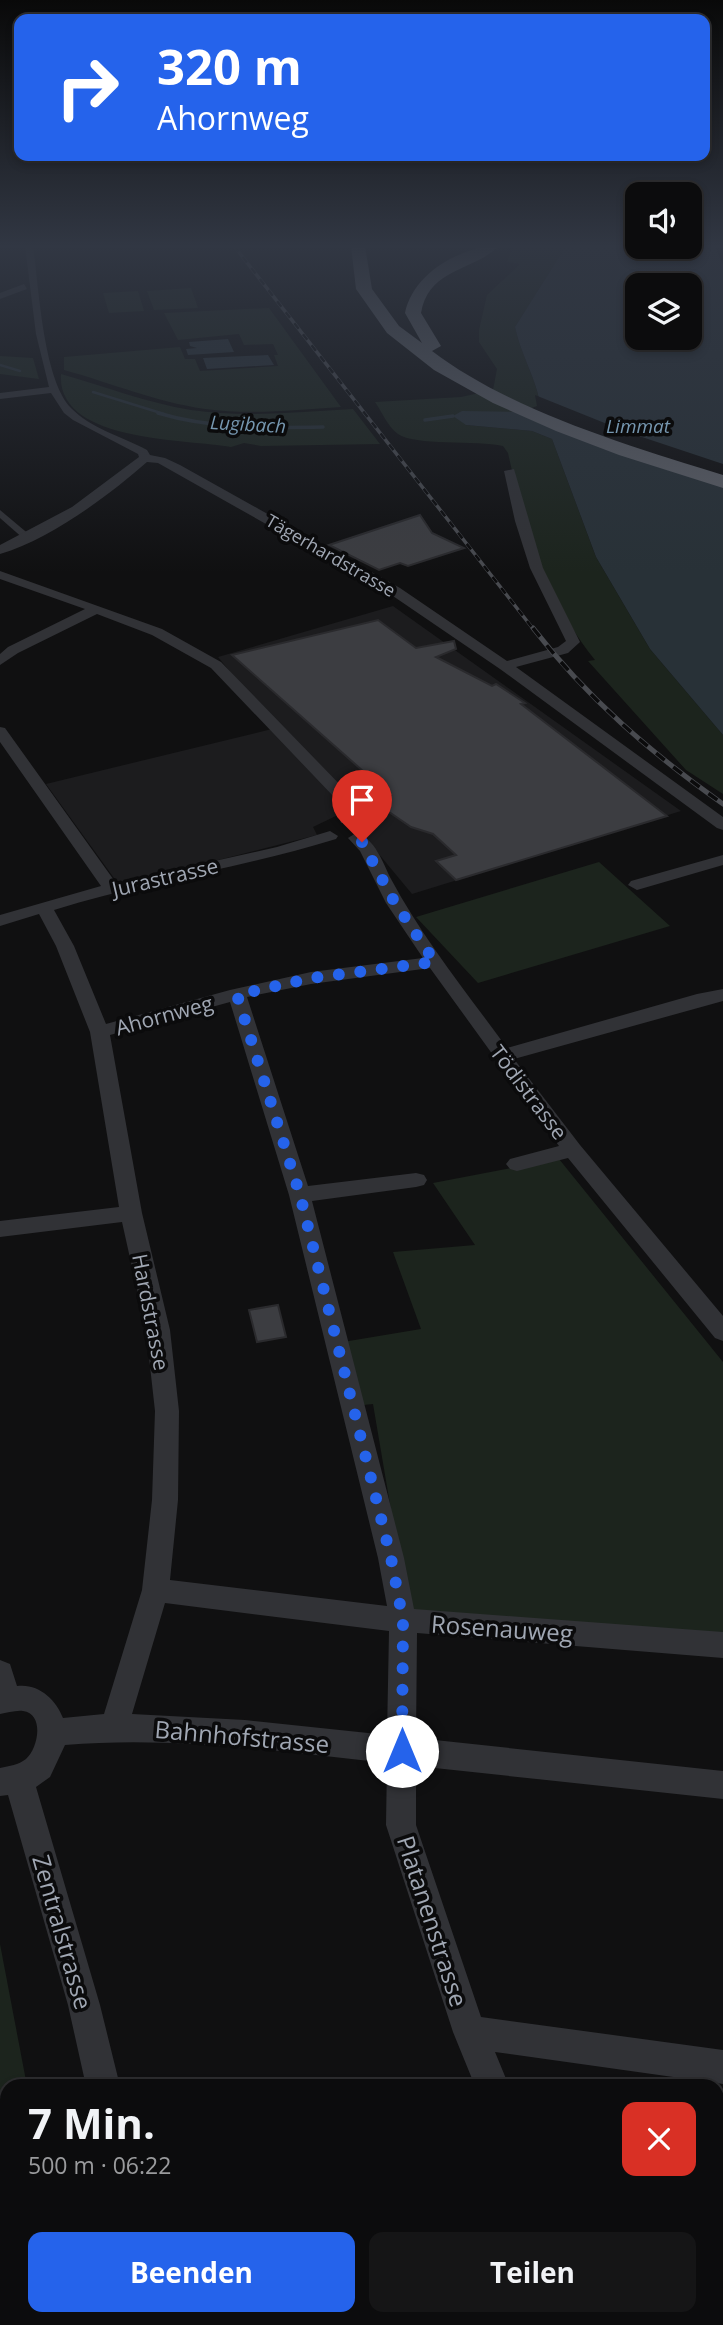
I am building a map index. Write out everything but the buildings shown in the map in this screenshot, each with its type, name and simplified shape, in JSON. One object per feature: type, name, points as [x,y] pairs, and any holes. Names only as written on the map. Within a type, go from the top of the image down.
[{"type":"highway","points":[[426,354],[445,369],[617,447],[723,482]]},
{"type":"highway","points":[[445,354],[523,404],[723,471]]},
{"type":"street","points":[[0,396],[53,390],[47,354]]},
{"type":"street","name":"Tägerhardstrasse","points":[[53,390],[60,403],[72,415],[144,452],[145,458],[161,460],[176,467],[359,569],[505,666],[723,825]]},
{"type":"street","points":[[0,550],[28,538],[96,497],[145,458]]},
{"type":"street","points":[[505,666],[563,650],[573,642],[533,561],[519,518],[510,471]]},
{"type":"street","points":[[0,513],[28,538]]},
{"type":"street","points":[[0,575],[158,632],[216,665],[343,797],[351,829]]},
{"type":"street","points":[[0,660],[13,650],[96,609]]},
{"type":"street","points":[[0,731],[112,889]]},
{"type":"street","name":"Jurastrasse","points":[[0,921],[112,889],[281,851],[330,836],[339,839],[351,829]]},
{"type":"street","name":"Tödistrasse","points":[[351,829],[367,849],[395,903],[502,1056],[573,1150],[719,1320]]},
{"type":"street","points":[[637,885],[723,860]]},
{"type":"street","name":"Hardstrasse","points":[[44,907],[65,946],[100,1032],[131,1213],[158,1330],[167,1412],[165,1500],[156,1590],[119,1707],[116,1727]]},
{"type":"street","name":"Ahornweg","points":[[100,1032],[311,978],[435,962]]},
{"type":"street","name":"Platanenstrasse","points":[[237,995],[300,1195],[391,1558],[403,1620],[401,1825],[470,2032],[489,2079]]},
{"type":"street","points":[[502,1056],[704,998],[723,996]]},
{"type":"street","points":[[517,1164],[573,1150]]},
{"type":"street","points":[[300,1195],[416,1180]]},
{"type":"street","points":[[0,1230],[131,1213]]},
{"type":"street","name":"Rosenauweg","points":[[156,1590],[403,1620],[723,1645]]},
{"type":"street","points":[[2,1691],[44,1709],[51,1719],[54,1732],[53,1744],[41,1765],[9,1781]]},
{"type":"street","name":"Bahnhofstrasse","points":[[54,1732],[116,1727],[245,1734],[723,1785]]},
{"type":"street","name":"Zentralstrasse","points":[[9,1781],[84,2005],[101,2079]]},
{"type":"street","points":[[470,2032],[723,2067]]},
{"type":"shaded area","points":[[93,354],[183,354],[185,359],[195,359],[200,371],[278,366],[274,355],[303,354],[341,407],[256,412],[205,409],[151,397],[64,370],[64,357]]},
{"type":"shaded area","points":[[487,354],[523,354],[541,409],[466,425],[532,431],[552,439],[596,557],[650,649],[723,735],[723,794],[686,770],[588,661],[595,660],[564,613],[540,562],[508,453],[503,446],[406,438],[391,427],[375,402],[461,397],[493,390],[497,369]]},
{"type":"shaded area","points":[[0,356],[33,358],[39,379],[0,374]]},
{"type":"shaded area","points":[[61,374],[142,399],[191,410],[251,414],[353,409],[380,444],[261,446],[244,443],[231,447],[128,433],[101,425],[79,413],[65,397]]},
{"type":"shaded area","points":[[393,606],[681,811],[412,894],[339,806],[340,814],[313,827],[317,835],[119,885],[46,784],[272,729],[294,750],[218,657]]},
{"type":"shaded area","points":[[599,862],[670,926],[478,983],[416,917]]},
{"type":"shaded area","points":[[559,1159],[723,1362],[723,1633],[409,1616],[373,1404],[363,1405],[343,1342],[421,1329],[393,1252],[475,1245],[433,1183]]},
{"type":"shaded area","points":[[0,1944],[26,2079],[0,2079]]},
{"type":"water","name":"Limmat","points":[[523,354],[723,354],[723,735],[650,649],[596,557],[552,439],[532,431],[466,425],[453,416],[462,411],[530,412],[541,409]]},
{"type":"water","points":[[268,355],[274,365],[207,369],[203,358]]},
{"type":"pier","points":[[535,395],[627,432],[723,464],[723,486],[529,409],[537,406]]},
{"type":"waterway","name":"Lugibach","points":[[0,365],[20,371]]},
{"type":"waterway","name":"Lugibach","points":[[93,392],[164,414]]},
{"type":"waterway","name":"Lugibach","points":[[158,413],[219,425],[323,427]]},
{"type":"waterway","name":"Lugibach","points":[[425,420],[453,416]]},
{"type":"railway","points":[[319,354],[534,630]]},
{"type":"railway","points":[[533,628],[575,678],[621,723],[723,804]]},
{"type":"route","points":[[362,842],[395,903],[435,962],[311,978],[237,995],[300,1195],[391,1558],[403,1620],[402,1751]]}]
